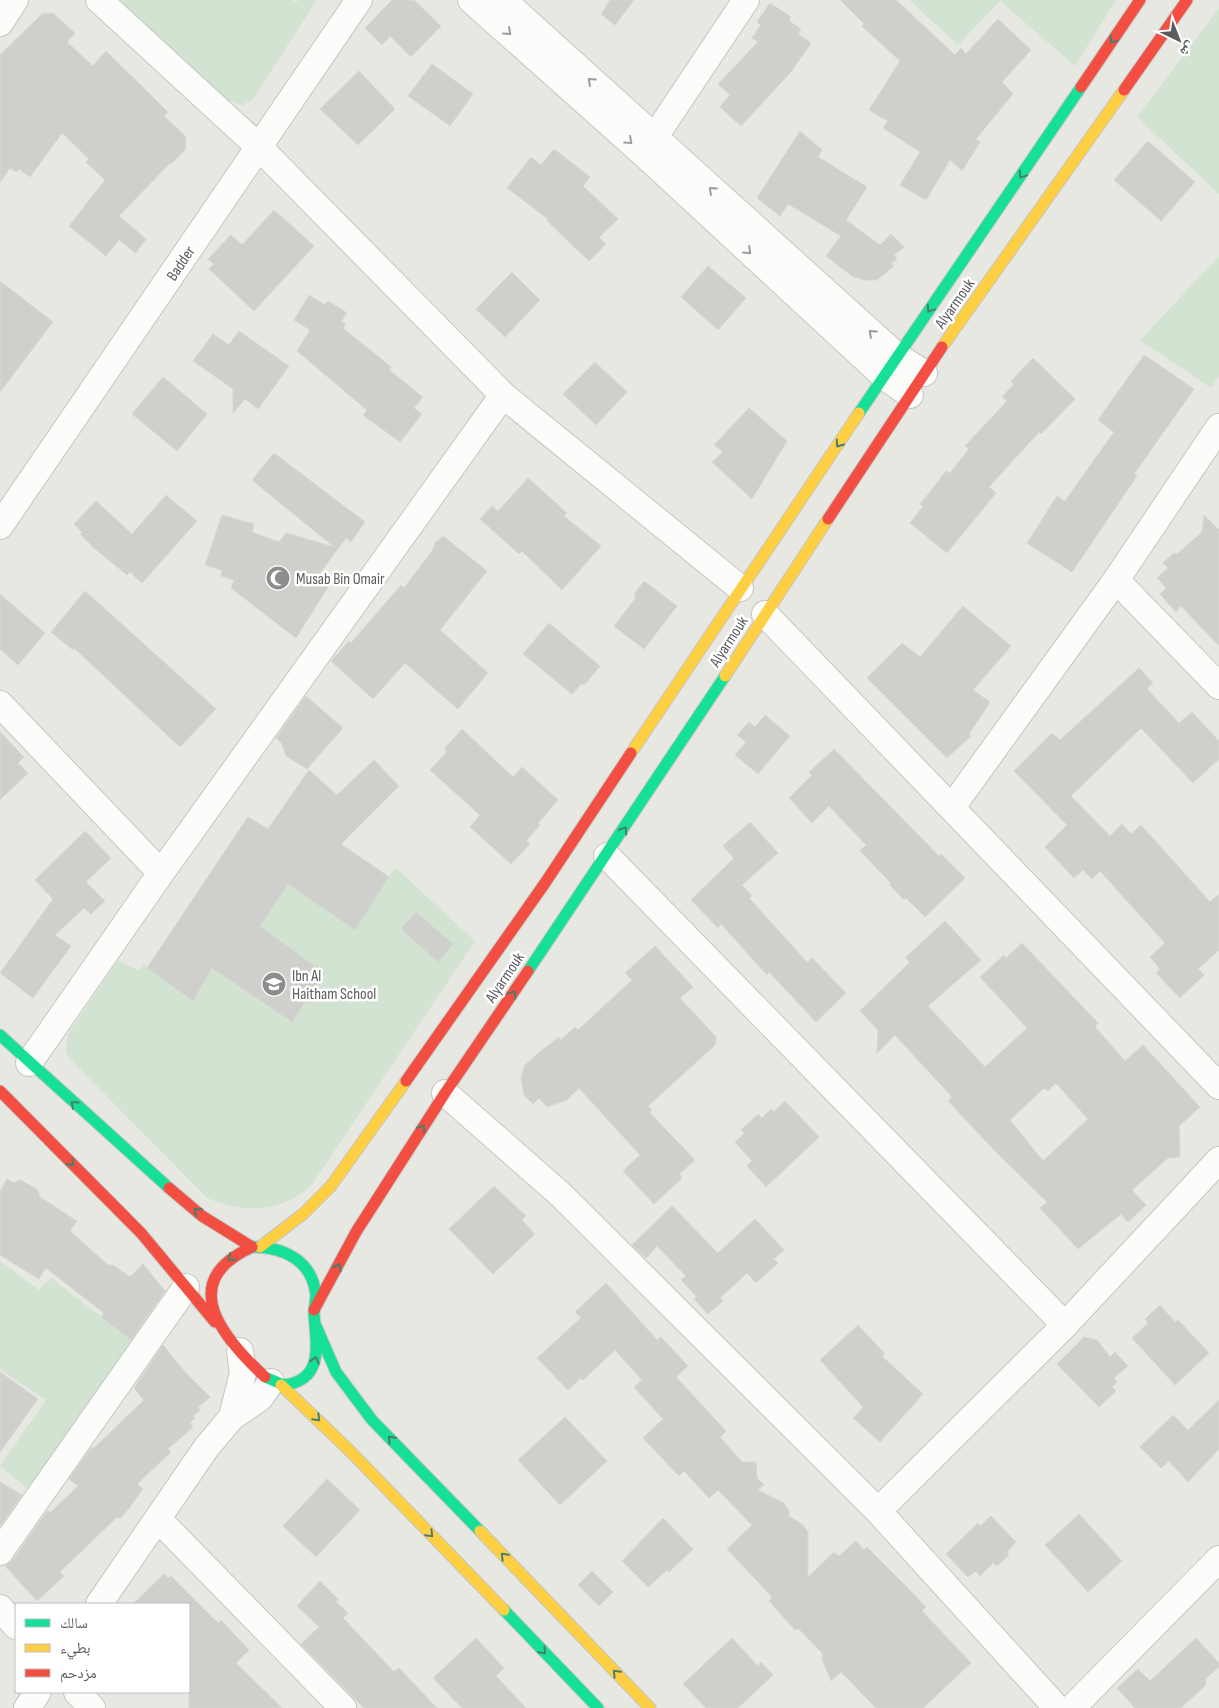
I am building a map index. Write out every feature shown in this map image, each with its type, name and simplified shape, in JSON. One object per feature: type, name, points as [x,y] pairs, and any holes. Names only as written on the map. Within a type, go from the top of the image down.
[{"type":"street","points":[[0,23],[15,0]]},
{"type":"street","points":[[99,0],[260,148],[503,395],[740,588]]},
{"type":"street","name":"Badder","points":[[0,526],[260,148],[359,0]]},
{"type":"street","points":[[471,0],[645,155],[892,367],[924,374]]},
{"type":"street","points":[[503,0],[654,138],[892,367],[910,395]]},
{"type":"street","points":[[654,138],[746,0]]},
{"type":"street","points":[[221,1328],[213,1314],[211,1297],[214,1280],[223,1265],[236,1253],[256,1247],[313,1204],[327,1192],[340,1175],[545,883],[740,588],[1140,0]]},
{"type":"street","name":"Alyarmouk","points":[[314,1310],[356,1232],[444,1093],[607,856],[924,374],[1187,0]]},
{"type":"street","points":[[29,1063],[503,395]]},
{"type":"street","points":[[952,807],[1116,580],[1219,427]]},
{"type":"street","points":[[1116,580],[1219,686]]},
{"type":"street","points":[[765,614],[1219,1086]]},
{"type":"street","points":[[0,704],[162,873]]},
{"type":"street","points":[[607,856],[1065,1325]]},
{"type":"street","points":[[0,1035],[29,1063],[202,1216],[256,1247],[282,1249],[295,1257],[306,1267],[313,1281],[316,1297],[314,1310],[317,1356],[314,1366],[301,1381],[276,1383],[260,1398],[232,1417],[206,1448],[100,1603]]},
{"type":"street","points":[[0,1091],[141,1234],[263,1377],[276,1383],[350,1451],[598,1708]]},
{"type":"street","points":[[444,1093],[560,1194],[878,1511],[1057,1708]]},
{"type":"street","points":[[878,1511],[1065,1325],[1219,1160]]},
{"type":"street","points":[[0,1552],[186,1287]]},
{"type":"street","points":[[316,1326],[336,1372],[372,1420],[650,1708]]},
{"type":"street","points":[[232,1417],[243,1374],[240,1351]]},
{"type":"street","points":[[158,1519],[343,1708]]},
{"type":"street","points":[[1072,1708],[1219,1559]]},
{"type":"street","points":[[0,1608],[15,1625]]},
{"type":"street","points":[[26,1708],[37,1693]]},
{"type":"street","points":[[78,1693],[92,1708]]},
{"type":"green space","points":[[115,0],[292,0],[296,3],[298,0],[317,0],[253,99],[243,105],[221,98]]},
{"type":"green space","points":[[909,0],[1116,0],[1075,66],[1000,1],[958,45]]},
{"type":"green space","points":[[1219,8],[1219,194],[1137,117]]},
{"type":"green space","points":[[1219,256],[1219,376],[1211,388],[1140,340]]},
{"type":"green space","name":"Ibn Al Haitham School","points":[[395,867],[475,941],[311,1186],[300,1195],[287,1201],[274,1206],[247,1208],[220,1203],[207,1198],[67,1054],[66,1045],[70,1031],[118,960],[139,971],[144,965],[193,1001],[218,958],[324,973],[260,926],[288,884],[355,929]],"holes":[[[416,912],[453,944],[438,961],[401,929]]]},
{"type":"green space","points":[[0,1261],[39,1290],[51,1278],[135,1343],[34,1494],[0,1466],[46,1400],[0,1369]]},
{"type":"building","points":[[392,0],[414,0],[441,26],[411,57],[390,36],[382,45],[365,28]]},
{"type":"building","points":[[610,0],[634,0],[615,25],[601,14]]},
{"type":"building","points":[[840,0],[896,0],[955,55],[961,48],[966,54],[998,19],[1031,50],[1002,82],[1013,94],[976,139],[980,142],[962,171],[950,160],[926,200],[900,185],[920,152],[883,128],[888,121],[869,110],[900,61],[862,26],[864,24]]},
{"type":"building","points":[[770,3],[791,17],[789,21],[801,29],[798,34],[811,43],[791,72],[741,126],[720,107],[730,95],[718,84],[758,42],[752,38],[761,25],[757,22]]},
{"type":"building","points":[[53,13],[75,33],[67,42],[93,66],[106,51],[168,112],[164,116],[186,137],[185,150],[119,216],[146,239],[136,253],[119,240],[106,256],[69,226],[105,180],[86,162],[89,159],[62,133],[30,177],[19,169],[16,172],[10,168],[0,182],[0,55],[42,14]]},
{"type":"building","points":[[432,64],[473,94],[450,126],[408,96]]},
{"type":"building","points":[[359,71],[395,109],[358,145],[320,109]]},
{"type":"building","points":[[800,131],[822,150],[818,157],[867,187],[846,220],[880,245],[891,234],[904,247],[894,255],[897,259],[891,263],[894,266],[877,280],[864,280],[852,276],[826,256],[841,236],[788,204],[780,216],[757,198]]},
{"type":"building","points":[[1148,141],[1195,182],[1161,221],[1114,180]]},
{"type":"building","points":[[554,149],[590,177],[583,186],[618,219],[599,237],[606,244],[589,261],[547,221],[548,219],[507,188],[531,157],[541,165]]},
{"type":"building","points":[[274,210],[314,246],[254,311],[209,269],[214,264],[208,259],[231,235],[242,245]]},
{"type":"building","points":[[708,266],[746,298],[718,330],[681,297]]},
{"type":"building","points":[[512,272],[540,300],[505,337],[476,309]]},
{"type":"building","points":[[0,281],[53,322],[0,392]]},
{"type":"building","points":[[309,295],[325,305],[328,301],[347,313],[341,322],[346,324],[343,328],[391,367],[389,370],[423,397],[414,408],[422,414],[400,442],[363,415],[367,410],[297,351],[310,330],[294,320]]},
{"type":"building","points":[[239,331],[289,366],[258,409],[245,399],[233,413],[233,389],[193,361],[213,334],[229,345]]},
{"type":"building","points":[[1144,355],[1194,389],[1134,474],[1137,476],[1072,572],[1027,543],[1057,496],[1065,501],[1114,432],[1098,420]]},
{"type":"building","points":[[1033,358],[1075,399],[1041,434],[1039,432],[989,487],[996,493],[947,553],[910,523],[923,506],[920,504],[946,471],[950,473],[969,449],[965,446],[1007,401],[1002,397],[1014,384],[1011,381]]},
{"type":"building","points":[[595,362],[627,392],[596,425],[563,394]]},
{"type":"building","points":[[163,377],[207,414],[177,451],[132,414]]},
{"type":"building","points":[[749,408],[787,441],[752,499],[712,462],[723,452],[714,445]]},
{"type":"building","points":[[274,453],[365,522],[351,542],[346,538],[320,573],[333,579],[296,638],[231,588],[234,580],[221,576],[222,570],[205,565],[222,515],[254,524],[252,532],[279,542],[286,533],[334,547],[252,480]]},
{"type":"building","points":[[528,478],[567,513],[564,516],[601,546],[562,590],[522,551],[519,554],[480,519],[492,506],[498,511]]},
{"type":"building","points":[[166,495],[197,521],[142,583],[130,572],[127,575],[93,547],[80,534],[82,532],[74,524],[96,501],[132,534]]},
{"type":"building","points":[[1204,515],[1219,530],[1219,646],[1181,606],[1176,612],[1160,594],[1166,588],[1157,578],[1168,568],[1163,563],[1174,553],[1177,554],[1202,532]]},
{"type":"building","points":[[443,536],[487,571],[440,630],[488,673],[458,709],[405,663],[373,699],[331,661],[349,641],[351,643],[401,585],[404,588],[432,551],[435,543]]},
{"type":"building","points":[[644,581],[677,606],[644,649],[614,626],[635,599],[635,593]]},
{"type":"building","points":[[85,591],[216,709],[180,747],[74,648],[73,650],[51,632]]},
{"type":"building","points":[[0,594],[45,633],[18,665],[0,649]]},
{"type":"building","points":[[963,606],[1011,646],[973,690],[990,702],[969,734],[971,736],[947,758],[867,678],[902,643],[920,657]]},
{"type":"building","points":[[549,623],[600,666],[584,685],[582,683],[572,694],[523,654]]},
{"type":"building","points":[[1139,668],[1153,683],[1147,689],[1179,723],[1192,712],[1219,741],[1219,759],[1193,783],[1141,728],[1071,796],[1110,836],[1122,824],[1131,834],[1141,825],[1210,902],[1219,894],[1219,950],[1198,969],[1204,975],[1180,998],[1156,973],[1160,969],[1150,957],[1165,943],[1100,871],[1092,879],[1083,870],[1074,878],[1045,847],[1067,825],[1014,771],[1052,733],[1060,740]]},
{"type":"building","points":[[306,696],[343,728],[307,769],[286,756],[282,744],[276,738]]},
{"type":"building","points":[[765,715],[790,736],[758,774],[735,755],[746,742],[737,735],[749,722],[755,727]]},
{"type":"building","points":[[462,729],[513,777],[522,767],[558,800],[538,823],[540,825],[526,841],[530,844],[511,864],[470,827],[480,815],[430,770],[447,752],[444,749]]},
{"type":"building","points":[[0,732],[24,757],[18,763],[28,773],[0,800]]},
{"type":"building","points":[[834,749],[939,856],[941,854],[965,878],[925,917],[906,898],[904,900],[889,884],[891,883],[860,851],[866,845],[829,806],[812,823],[789,798],[812,775],[809,772]]},
{"type":"building","points":[[374,760],[399,786],[341,844],[389,877],[355,930],[288,884],[260,926],[324,973],[292,1022],[212,968],[193,1001],[147,968],[248,817],[268,829],[309,770],[337,795]]},
{"type":"building","points":[[750,822],[778,853],[742,885],[752,896],[749,898],[807,962],[812,958],[846,993],[816,1022],[769,972],[767,975],[721,924],[718,928],[691,900],[734,858],[723,846]]},
{"type":"building","points":[[85,831],[111,858],[86,882],[105,901],[91,914],[84,908],[55,935],[71,946],[33,998],[0,973],[53,899],[35,880]]},
{"type":"building","points":[[416,912],[453,944],[438,962],[401,929]]},
{"type":"building","points":[[945,921],[981,960],[928,1006],[985,1067],[1027,1028],[980,977],[1004,955],[1006,958],[1022,943],[1098,1023],[1095,1027],[1125,1061],[1143,1045],[1200,1107],[1179,1126],[1180,1157],[1168,1158],[1132,1190],[1146,1205],[1128,1222],[1121,1214],[1078,1249],[1040,1208],[1047,1202],[948,1101],[952,1097],[895,1035],[877,1053],[878,1030],[860,1011],[910,962],[905,958]],"holes":[[[1056,1083],[1088,1119],[1043,1161],[1010,1120],[1044,1088],[1048,1091]]]},
{"type":"building","points":[[655,946],[693,987],[680,998],[716,1037],[716,1042],[714,1046],[648,1106],[652,1110],[649,1112],[695,1160],[679,1174],[682,1178],[654,1204],[623,1171],[640,1155],[579,1088],[567,1100],[547,1107],[539,1098],[533,1104],[524,1095],[521,1079],[524,1066],[537,1054],[559,1037],[561,1040],[575,1027],[578,1030],[632,980],[625,973]]},
{"type":"building","points":[[785,1101],[819,1137],[766,1187],[747,1166],[752,1161],[735,1142],[745,1133],[741,1130],[758,1114],[762,1118],[771,1109],[774,1112]]},
{"type":"building","points":[[7,1179],[14,1183],[20,1180],[37,1189],[40,1197],[77,1221],[70,1231],[108,1265],[113,1265],[130,1277],[143,1264],[165,1291],[131,1340],[101,1317],[104,1313],[46,1268],[39,1279],[0,1255],[0,1191]]},
{"type":"building","points":[[494,1186],[526,1216],[522,1220],[535,1234],[493,1274],[449,1229]]},
{"type":"building","points":[[672,1206],[718,1253],[755,1219],[784,1250],[774,1259],[778,1263],[756,1283],[747,1273],[720,1298],[723,1301],[708,1314],[694,1299],[697,1297],[681,1280],[686,1276],[657,1246],[646,1258],[632,1245]]},
{"type":"building","points":[[606,1283],[657,1340],[661,1337],[688,1366],[676,1377],[726,1431],[720,1437],[742,1462],[756,1462],[757,1478],[764,1485],[758,1490],[784,1503],[789,1511],[789,1516],[803,1525],[808,1532],[808,1577],[834,1552],[839,1556],[856,1541],[864,1550],[867,1547],[926,1607],[922,1611],[971,1663],[923,1708],[876,1708],[841,1672],[831,1681],[822,1659],[823,1654],[798,1628],[795,1630],[769,1601],[772,1597],[727,1549],[752,1525],[718,1490],[709,1498],[684,1471],[679,1476],[643,1438],[663,1419],[634,1387],[642,1380],[615,1350],[583,1380],[581,1378],[568,1390],[537,1358],[581,1318],[575,1312]]},
{"type":"building","points":[[1160,1305],[1175,1322],[1178,1320],[1209,1353],[1175,1385],[1132,1338],[1148,1323],[1145,1319]]},
{"type":"building","points":[[858,1325],[885,1354],[882,1356],[923,1394],[880,1442],[853,1418],[863,1407],[820,1360]]},
{"type":"building","points":[[1084,1337],[1097,1340],[1110,1357],[1115,1352],[1128,1366],[1114,1378],[1117,1382],[1112,1387],[1116,1391],[1099,1407],[1057,1364]]},
{"type":"building","points":[[163,1345],[185,1372],[210,1397],[198,1407],[200,1410],[193,1416],[195,1418],[190,1423],[193,1427],[168,1449],[171,1452],[137,1484],[143,1489],[120,1519],[117,1517],[60,1572],[64,1576],[37,1601],[5,1566],[12,1561],[47,1511],[51,1512],[78,1486],[69,1479],[91,1448],[93,1449],[144,1400],[134,1388]]},
{"type":"building","points":[[0,1372],[38,1399],[0,1452]]},
{"type":"building","points":[[1219,1400],[1219,1449],[1188,1482],[1169,1461],[1161,1468],[1140,1447],[1173,1415],[1188,1430]]},
{"type":"building","points":[[565,1417],[607,1461],[560,1505],[518,1460]]},
{"type":"building","points":[[327,1479],[360,1510],[316,1557],[283,1526]]},
{"type":"building","points":[[0,1482],[22,1495],[0,1526]]},
{"type":"building","points":[[1079,1514],[1122,1561],[1088,1592],[1045,1545]]},
{"type":"building","points":[[991,1516],[1016,1542],[1008,1551],[1008,1556],[997,1566],[993,1563],[980,1576],[976,1571],[968,1577],[946,1554],[978,1523],[980,1526]]},
{"type":"building","points":[[663,1518],[693,1549],[669,1572],[667,1570],[648,1587],[622,1561]]},
{"type":"building","points":[[592,1571],[613,1592],[599,1606],[578,1585]]},
{"type":"building","points":[[164,1574],[169,1578],[171,1576],[218,1623],[221,1620],[249,1650],[236,1663],[282,1708],[189,1708],[190,1603],[134,1603]]},
{"type":"building","points":[[320,1581],[338,1599],[336,1602],[348,1613],[343,1618],[394,1672],[399,1668],[437,1708],[364,1708],[301,1644],[319,1627],[297,1606]]},
{"type":"building","points":[[476,1638],[504,1668],[496,1676],[526,1708],[462,1708],[433,1678]]},
{"type":"building","points":[[732,1638],[758,1666],[761,1662],[773,1675],[738,1708],[706,1708],[683,1684]]},
{"type":"building","points":[[1196,1638],[1219,1663],[1219,1667],[1206,1678],[1206,1685],[1181,1708],[1135,1708],[1117,1688],[1138,1669],[1150,1681]]},
{"type":"traffic: fast","points":[[859,413],[1081,87]]},
{"type":"traffic: fast","points":[[528,971],[725,676]]},
{"type":"traffic: fast","points":[[0,1035],[169,1188]]},
{"type":"traffic: fast","points":[[252,1247],[275,1250],[294,1258],[309,1273],[316,1295],[314,1314],[316,1348],[312,1368],[306,1376],[297,1382],[284,1385],[265,1377]]},
{"type":"traffic: fast","points":[[316,1326],[336,1372],[372,1420],[480,1531]]},
{"type":"traffic: fast","points":[[504,1610],[598,1708]]},
{"type":"traffic: slow","points":[[942,347],[1124,90]]},
{"type":"traffic: slow","points":[[631,753],[859,413]]},
{"type":"traffic: slow","points":[[725,676],[828,519]]},
{"type":"traffic: slow","points":[[260,1247],[303,1214],[331,1186],[406,1081]]},
{"type":"traffic: slow","points":[[281,1385],[350,1451],[504,1610]]},
{"type":"traffic: slow","points":[[480,1531],[650,1708]]},
{"type":"traffic: jam","points":[[1081,87],[1140,0]]},
{"type":"traffic: jam","points":[[1124,90],[1187,0]]},
{"type":"traffic: jam","points":[[828,519],[942,347]]},
{"type":"traffic: jam","points":[[406,1081],[545,883],[631,753]]},
{"type":"traffic: jam","points":[[314,1310],[356,1232],[445,1093],[528,971]]},
{"type":"traffic: jam","points":[[0,1091],[141,1233],[215,1322]]},
{"type":"traffic: jam","points":[[169,1188],[202,1216],[252,1247]]},
{"type":"traffic: jam","points":[[252,1247],[229,1261],[216,1277],[211,1293],[214,1310],[222,1328],[234,1345],[265,1377]]},
{"type":"place","name":"Musab Bin Omair","points":[[278,578]]},
{"type":"place","name":"Ibn Al Haitham School","points":[[274,984]]}]
